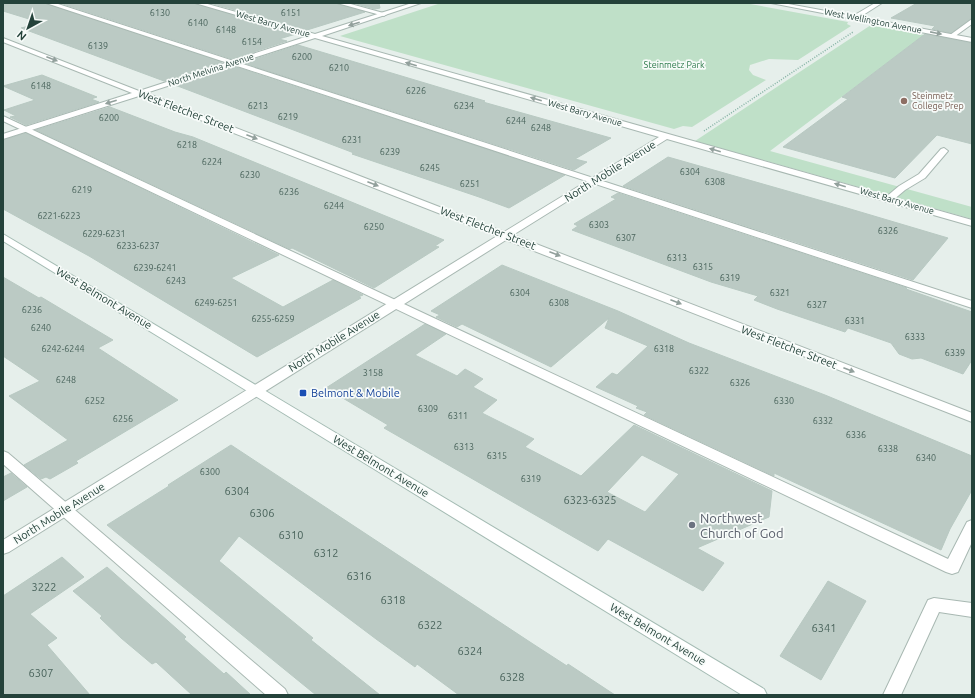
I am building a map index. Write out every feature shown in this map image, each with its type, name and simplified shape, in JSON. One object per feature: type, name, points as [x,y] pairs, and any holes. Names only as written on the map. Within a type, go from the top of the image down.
[{"type":"street","points":[[50,3],[972,305]]},
{"type":"street","name":"West Barry Avenue","points":[[198,3],[972,222]]},
{"type":"street","points":[[340,3],[384,14]]},
{"type":"street","name":"North Melvina Avenue","points":[[3,137],[418,3]]},
{"type":"street","name":"West Wellington Avenue","points":[[774,3],[972,40]]},
{"type":"street","points":[[854,18],[878,3]]},
{"type":"street","points":[[952,36],[972,21]]},
{"type":"street","name":"West Fletcher Street","points":[[3,40],[972,418]]},
{"type":"street","points":[[3,118],[952,568],[972,526]]},
{"type":"street","name":"North Mobile Avenue","points":[[3,548],[666,136]]},
{"type":"street","points":[[889,199],[902,188],[922,176],[944,152]]},
{"type":"street","name":"West Belmont Avenue","points":[[3,237],[758,695]]},
{"type":"street","points":[[3,456],[279,695]]},
{"type":"street","points":[[892,695],[934,605],[972,610]]},
{"type":"path","points":[[702,132],[857,29]]},
{"type":"green space","name":"Steinmetz Park","points":[[441,3],[745,3],[848,22],[847,24],[851,26],[798,60],[769,59],[750,65],[749,70],[753,75],[766,80],[692,127],[683,126],[674,129],[340,36]]},
{"type":"green space","points":[[871,25],[972,44],[916,41],[770,151],[972,207],[972,219],[695,141]]},
{"type":"building","points":[[3,3],[45,3],[222,62],[164,81],[21,28],[42,23],[3,11]]},
{"type":"building","points":[[60,3],[194,3],[296,34],[279,39],[287,41],[232,59]]},
{"type":"building","points":[[210,3],[336,3],[365,12],[307,30]]},
{"type":"building","points":[[353,3],[379,3],[380,8],[375,9]]},
{"type":"building","points":[[917,3],[972,3],[972,18],[951,33],[932,29],[935,26],[891,18]]},
{"type":"building","name":"Steinmetz College Prep","points":[[925,34],[972,43],[972,144],[937,135],[895,178],[783,147],[848,99],[842,97]]},
{"type":"building","points":[[298,45],[485,101],[483,102],[611,138],[575,159],[587,162],[574,170],[244,63]]},
{"type":"building","points":[[233,66],[565,175],[509,208],[352,154],[354,153],[175,85]]},
{"type":"building","points":[[42,75],[97,97],[91,99],[99,102],[26,125],[10,117],[16,116],[4,110],[35,100],[3,86]]},
{"type":"building","points":[[110,107],[175,132],[193,137],[444,240],[435,246],[439,247],[374,288],[292,248],[290,249],[36,130]]},
{"type":"building","points":[[26,133],[279,255],[231,278],[283,307],[333,280],[363,295],[358,297],[361,298],[257,357],[89,256],[3,209],[3,140]]},
{"type":"building","points":[[668,157],[948,238],[913,280],[623,186]]},
{"type":"building","points":[[618,193],[907,288],[906,289],[972,312],[972,360],[963,374],[921,358],[912,359],[899,354],[891,343],[848,328],[845,332],[777,309],[754,300],[758,296],[711,282],[572,230],[578,226],[574,224],[616,199],[611,197]]},
{"type":"building","points":[[502,265],[618,311],[689,343],[825,395],[972,456],[972,490],[950,529],[941,550],[774,473],[774,476],[644,415],[647,412],[636,408],[638,406],[596,387],[612,373],[617,375],[648,346],[605,328],[609,318],[551,367],[462,324],[457,327],[436,317],[440,315],[431,311]]},
{"type":"building","points":[[3,277],[39,298],[41,297],[113,340],[98,348],[178,400],[76,461],[78,463],[50,479],[46,477],[41,479],[24,465],[68,440],[9,396],[40,381],[3,356]]},
{"type":"building","points":[[425,324],[446,334],[415,355],[457,376],[465,369],[483,379],[473,387],[497,400],[482,413],[534,439],[525,447],[581,476],[634,425],[772,491],[769,517],[697,548],[724,563],[703,591],[608,539],[598,551],[384,428],[388,425],[326,388]],"holes":[[[642,455],[679,474],[645,512],[607,492]]]},
{"type":"building","points":[[231,445],[533,644],[567,666],[568,664],[615,695],[459,695],[417,664],[415,667],[376,639],[239,536],[219,561],[313,638],[311,640],[380,695],[316,695],[107,525]]},
{"type":"building","points":[[11,473],[27,487],[3,501],[3,477]]},
{"type":"building","points":[[62,557],[84,577],[30,614],[57,638],[47,645],[90,695],[3,695],[3,596]]},
{"type":"building","points":[[107,567],[186,637],[184,639],[224,674],[226,672],[251,695],[192,695],[156,662],[152,664],[121,638],[100,618],[102,616],[73,591]]},
{"type":"building","points":[[828,581],[866,601],[821,680],[780,656]]},
{"type":"place","name":"Steinmetz College Prep","points":[[904,101]]},
{"type":"place","name":"Belmont & Mobile","points":[[303,393]]},
{"type":"place","name":"Northwest Church of God","points":[[692,525]]}]
